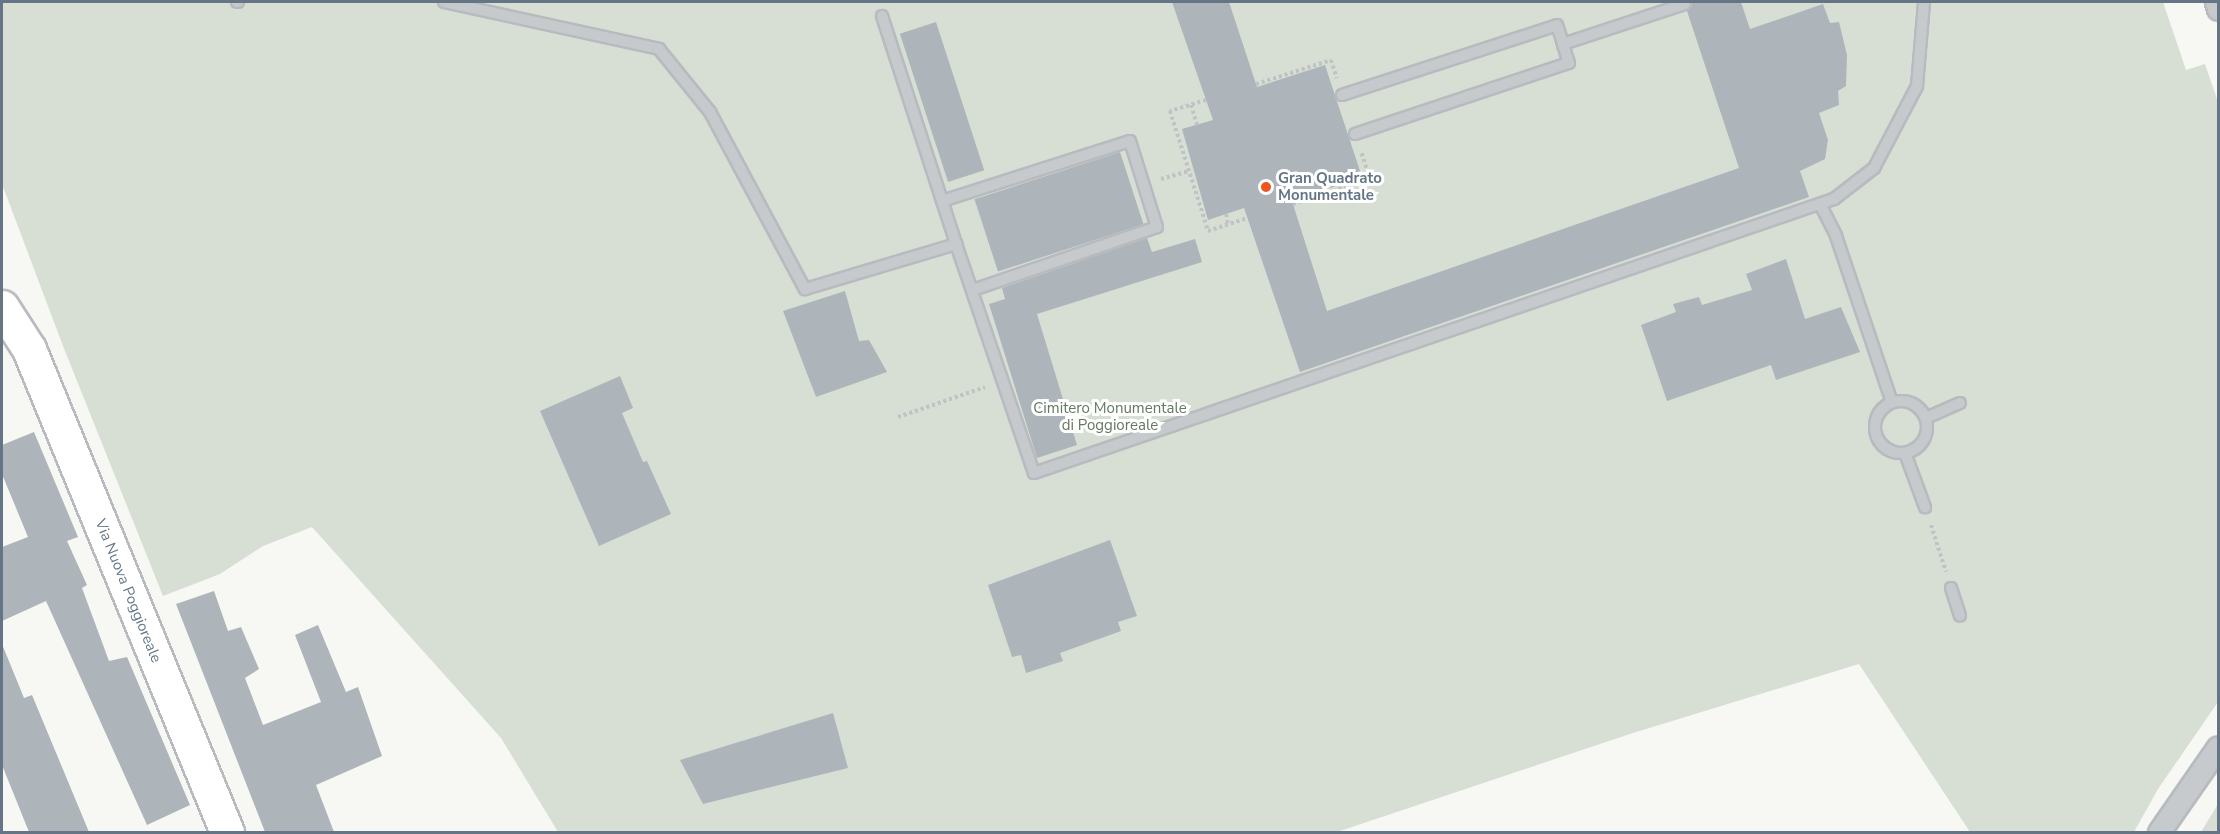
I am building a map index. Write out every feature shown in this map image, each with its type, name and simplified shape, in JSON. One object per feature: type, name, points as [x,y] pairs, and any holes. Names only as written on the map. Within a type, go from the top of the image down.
[{"type":"main road","name":"Via Nuova Poggioreale","points":[[2,307],[29,349],[227,832]]},
{"type":"street","points":[[2216,2],[2218,9]]},
{"type":"street","points":[[2162,830],[2218,747]]},
{"type":"lane","points":[[444,2],[659,49],[710,112],[805,289],[956,244]]},
{"type":"lane","points":[[882,16],[956,244],[1008,379],[1034,473],[1834,199],[1874,168],[1917,86],[1923,2]]},
{"type":"lane","points":[[1563,44],[1685,4]]},
{"type":"lane","points":[[1342,95],[1557,25],[1569,63],[1355,134]]},
{"type":"lane","points":[[942,201],[1130,141],[1157,227],[973,290]]},
{"type":"lane","points":[[1820,204],[1836,236],[1892,402]]},
{"type":"lane","points":[[1892,402],[1911,402],[1926,418],[1928,427],[1922,443],[1905,453],[1887,449],[1876,435],[1875,421],[1879,413],[1892,402]]},
{"type":"lane","points":[[1926,418],[1960,403]]},
{"type":"lane","points":[[1905,453],[1925,507]]},
{"type":"lane","points":[[1951,588],[1960,616]]},
{"type":"path","points":[[1256,84],[1331,60],[1342,95]]},
{"type":"path","points":[[1206,100],[1170,111],[1208,231],[1247,218]]},
{"type":"path","points":[[1191,105],[1197,124]]},
{"type":"path","points":[[1293,204],[1370,178],[1355,134]]},
{"type":"path","points":[[1143,184],[1189,171]]},
{"type":"path","points":[[1226,214],[1228,224]]},
{"type":"path","points":[[898,417],[1008,379]]},
{"type":"path","points":[[1925,507],[1945,569]]},
{"type":"green space","name":"Cimitero Monumentale di Poggioreale","points":[[2,2],[2163,2],[2186,70],[2205,64],[2218,102],[2218,702],[2158,789],[2134,832],[1970,832],[1859,664],[1633,733],[1337,832],[558,832],[501,738],[312,527],[263,546],[220,574],[163,596],[63,346],[2,184]]},
{"type":"green space","points":[[2218,804],[2218,832],[2201,832]]},
{"type":"building","name":"Gran Quadrato Monumentale","points":[[1172,2],[1229,2],[1257,87],[1325,65],[1362,177],[1292,201],[1327,311],[1739,168],[1687,11],[1692,6],[1692,2],[1741,2],[1750,29],[1823,4],[1830,23],[1839,22],[1847,55],[1846,86],[1838,91],[1839,105],[1819,113],[1828,140],[1825,159],[1800,171],[1809,197],[1300,372],[1244,208],[1208,220],[1182,129],[1213,120]]},
{"type":"building","points":[[936,22],[984,170],[948,182],[900,34]]},
{"type":"building","points":[[1120,152],[1143,224],[998,272],[974,199]]},
{"type":"building","points":[[1147,238],[1152,252],[1195,239],[1202,262],[1037,314],[1077,445],[1037,458],[989,304],[1005,299],[1002,288]]},
{"type":"building","points":[[1786,259],[1805,319],[1841,307],[1860,352],[1776,380],[1771,365],[1667,401],[1641,325],[1676,312],[1673,304],[1699,297],[1702,305],[1752,290],[1746,274]]},
{"type":"building","points":[[845,291],[859,341],[869,340],[887,372],[816,397],[783,311]]},
{"type":"building","points":[[620,376],[633,408],[622,413],[643,462],[647,461],[671,514],[599,546],[540,411]]},
{"type":"building","points":[[34,432],[78,537],[67,541],[87,585],[82,588],[109,661],[127,657],[190,805],[147,825],[46,601],[2,621],[2,547],[28,537],[2,474],[2,445]]},
{"type":"building","points":[[1110,540],[1137,616],[1118,622],[1121,631],[1060,653],[1063,661],[1026,673],[1021,655],[1012,657],[988,585]]},
{"type":"building","points":[[214,591],[228,631],[241,627],[259,669],[245,678],[263,725],[321,702],[295,635],[318,625],[346,692],[358,687],[382,756],[316,785],[334,832],[265,832],[176,604]]},
{"type":"building","points":[[2,644],[24,698],[32,695],[89,832],[29,832],[2,765]]},
{"type":"building","points":[[833,713],[848,768],[703,804],[680,760]]},
{"type":"place","name":"Gran Quadrato Monumentale","points":[[1266,187]]}]
